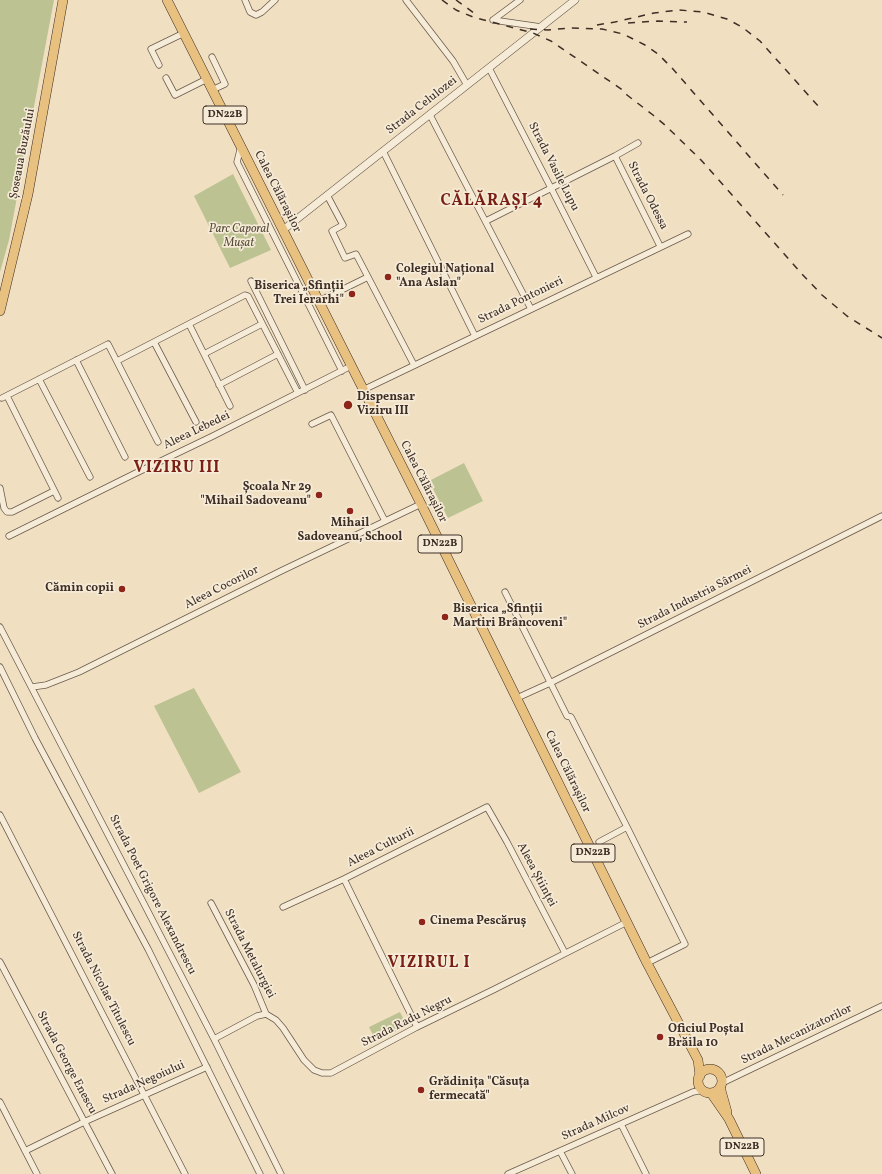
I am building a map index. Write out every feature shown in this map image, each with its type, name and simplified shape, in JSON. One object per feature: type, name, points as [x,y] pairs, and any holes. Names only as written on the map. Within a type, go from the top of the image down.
[{"type":"main road","name":"Șoseaua Buzăului","points":[[0,311],[28,194],[63,0]]},
{"type":"main road","name":"Calea Călărașilor","points":[[167,0],[517,698],[647,963],[698,1060],[703,1086],[729,1119],[756,1174]]},
{"type":"main road","name":"Calea Călărașilor","points":[[698,1060],[711,1069]]},
{"type":"main road","name":"DN22B","points":[[711,1069],[720,1074],[722,1080],[721,1085]]},
{"type":"main road","points":[[711,1069],[705,1071],[703,1086],[715,1092],[721,1085]]},
{"type":"main road","name":"Calea Călărașilor","points":[[721,1085],[729,1119]]},
{"type":"street","points":[[244,0],[250,12],[256,15],[262,12],[275,0]]},
{"type":"street","points":[[406,0],[453,61],[467,85]]},
{"type":"street","points":[[520,0],[493,20],[541,27]]},
{"type":"street","name":"Strada Celulozei","points":[[283,230],[575,0]]},
{"type":"street","points":[[159,65],[150,49],[184,33]]},
{"type":"street","points":[[212,57],[225,84],[212,90]]},
{"type":"street","name":"Strada Vasile Lupu","points":[[489,68],[596,277]]},
{"type":"street","points":[[166,78],[175,95],[207,79]]},
{"type":"street","points":[[430,115],[486,221],[530,309]]},
{"type":"street","points":[[486,221],[638,143]]},
{"type":"street","points":[[241,146],[237,162],[342,371]]},
{"type":"street","points":[[383,151],[475,336]]},
{"type":"street","name":"Strada Odessa","points":[[615,156],[660,246]]},
{"type":"street","points":[[327,195],[343,225],[332,231],[345,258],[356,254],[414,365]]},
{"type":"street","name":"Strada Pontonieri","points":[[363,390],[660,246],[688,234]]},
{"type":"street","points":[[319,301],[368,277]]},
{"type":"street","points":[[251,280],[305,390]]},
{"type":"street","points":[[117,361],[246,295],[248,296],[298,393]]},
{"type":"street","points":[[189,324],[230,406]]},
{"type":"street","points":[[204,354],[262,324]]},
{"type":"street","points":[[154,342],[196,422]]},
{"type":"street","points":[[58,498],[2,398],[108,344],[158,442]]},
{"type":"street","points":[[219,385],[278,354]]},
{"type":"street","points":[[76,360],[125,457]]},
{"type":"street","name":"Aleea Lebedei","points":[[8,536],[213,436],[351,366]]},
{"type":"street","points":[[40,379],[90,477]]},
{"type":"street","points":[[312,424],[331,414],[384,521]]},
{"type":"street","points":[[0,488],[4,508],[7,512],[54,491]]},
{"type":"street","name":"Aleea Cocorilor","points":[[32,687],[46,685],[79,672],[420,504]]},
{"type":"street","name":"Strada Industria Sârmei","points":[[517,698],[550,683],[882,516]]},
{"type":"street","points":[[505,592],[567,716],[571,717],[628,827],[685,944],[647,963]]},
{"type":"street","name":"Strada Poet Grigore Alexandrescu","points":[[0,627],[214,1039],[281,1174]]},
{"type":"street","points":[[0,667],[35,738],[148,949],[260,1174]]},
{"type":"street","name":"Aleea Culturii","points":[[284,907],[487,808]]},
{"type":"street","name":"Aleea Științei","points":[[487,808],[510,848],[565,953]]},
{"type":"street","name":"Strada Nicolae Titulescu","points":[[0,815],[185,1174]]},
{"type":"street","points":[[599,842],[628,827]]},
{"type":"street","points":[[344,879],[417,1028]]},
{"type":"street","name":"Strada Metalurgiei","points":[[211,904],[254,985],[266,1014]]},
{"type":"street","name":"Strada Radu Negru","points":[[266,1014],[276,1020],[283,1028],[294,1046],[314,1070],[322,1073],[331,1073],[627,922]]},
{"type":"street","name":"Strada George Enescu","points":[[0,962],[112,1174]]},
{"type":"street","name":"Strada Mecanizatorilor","points":[[721,1085],[882,1006]]},
{"type":"street","points":[[214,1039],[257,1016],[266,1014]]},
{"type":"street","name":"Strada Negoiului","points":[[25,1150],[207,1067]]},
{"type":"street","name":"Strada Milcov","points":[[508,1174],[693,1092],[703,1086]]},
{"type":"street","points":[[0,1102],[37,1174]]},
{"type":"street","points":[[621,1124],[646,1174]]},
{"type":"street","points":[[560,1151],[572,1174]]},
{"type":"green space","points":[[0,0],[54,0],[9,240],[0,272]]},
{"type":"green space","name":"Parc Caporal Mușat","points":[[233,174],[271,250],[230,268],[194,196]]},
{"type":"green space","points":[[464,463],[483,501],[448,518],[429,481]]},
{"type":"green space","points":[[194,688],[241,772],[199,793],[154,706]]},
{"type":"green space","points":[[400,1012],[407,1026],[376,1041],[369,1027]]},
{"type":"railway","points":[[442,0],[456,10],[473,17],[533,33],[551,41],[624,91],[665,125],[701,160],[822,295],[847,316],[882,338]]},
{"type":"railway","points":[[456,0],[474,13]]},
{"type":"railway","points":[[597,25],[654,13],[679,10],[703,12],[727,19],[742,27],[760,41],[819,107]]},
{"type":"railway","points":[[628,23],[658,21],[687,22]]},
{"type":"railway","points":[[530,29],[602,29],[623,34],[645,45],[658,54],[672,68],[783,195]]},
{"type":"place","name":"Colegiul Național \"Ana Aslan\"","points":[[388,277]]},
{"type":"place","name":"Biserica „Sfinții Trei Ierarhi\"","points":[[352,294]]},
{"type":"place","name":"Dispensar Viziru III","points":[[348,405]]},
{"type":"place","name":"Școala Nr 29 \"Mihail Sadoveanu\"","points":[[319,495]]},
{"type":"place","name":"Mihail Sadoveanu, School","points":[[350,511]]},
{"type":"place","name":"Cămin copii","points":[[122,589]]},
{"type":"place","name":"Biserica „Sfinții Martiri Brâncoveni\"","points":[[445,617]]},
{"type":"place","name":"Cinema Pescăruș","points":[[422,922]]},
{"type":"place","name":"Oficiul Poștal Brăila 10","points":[[660,1037]]},
{"type":"place","name":"Grădinița \"Căsuța fermecată\"","points":[[421,1090]]},
{"type":"district","name":"CĂLĂRAȘI 4","points":[[492,202]]},
{"type":"district","name":"VIZIRU III","points":[[177,469]]},
{"type":"district","name":"VIZIRUL I","points":[[429,964]]}]
